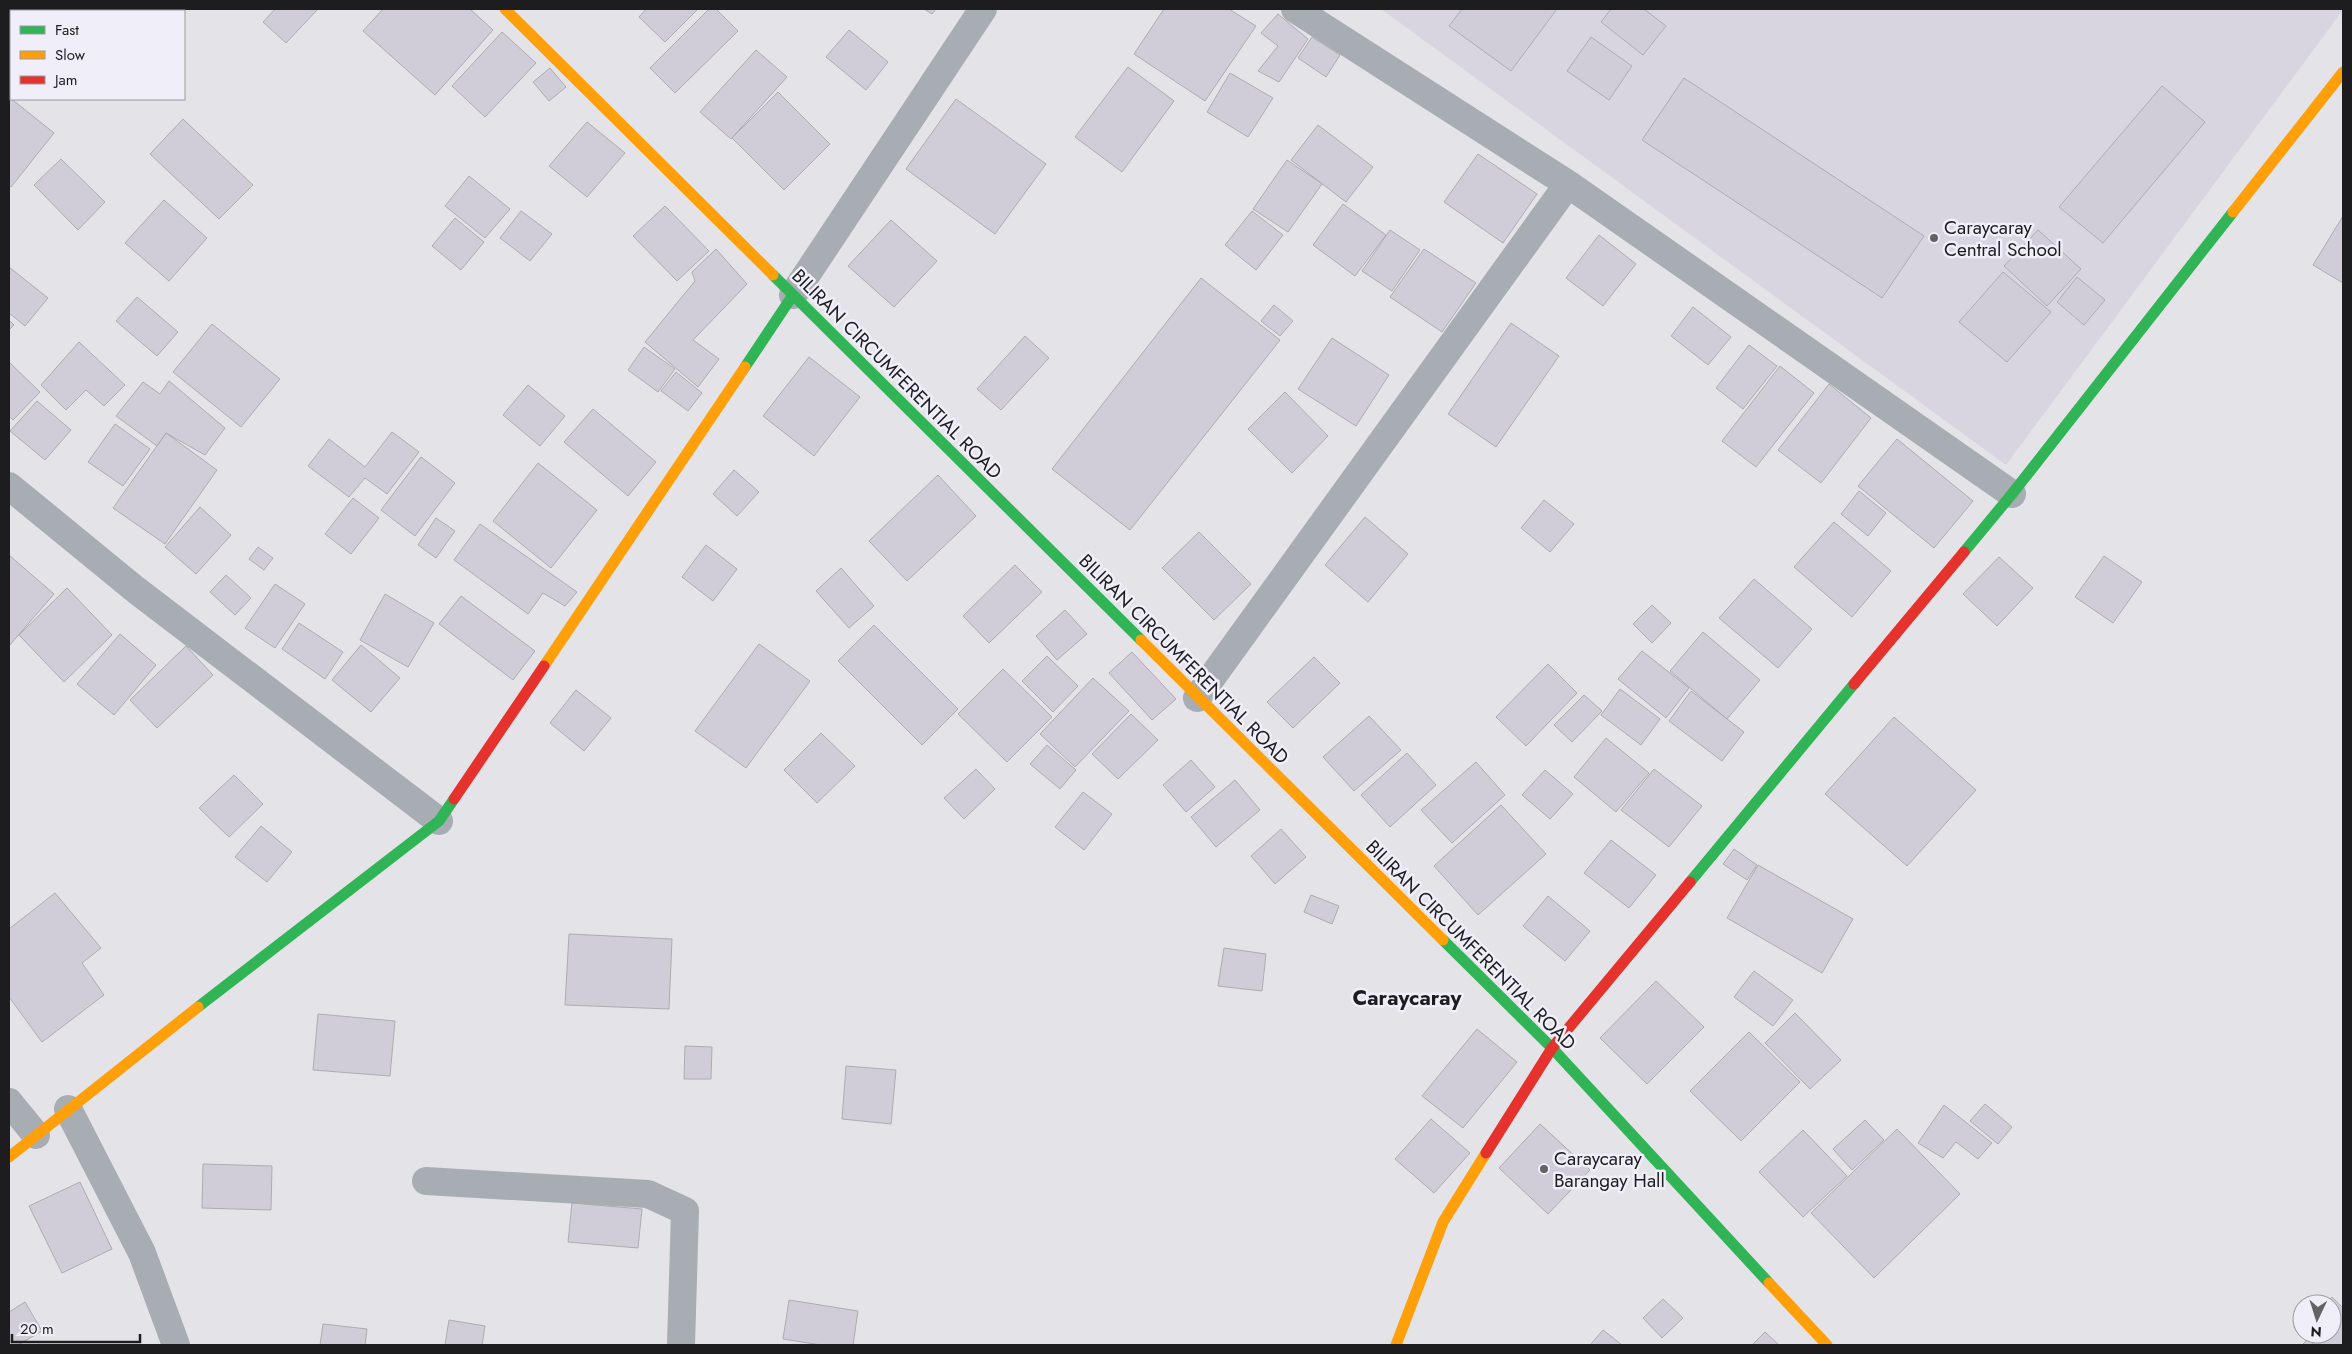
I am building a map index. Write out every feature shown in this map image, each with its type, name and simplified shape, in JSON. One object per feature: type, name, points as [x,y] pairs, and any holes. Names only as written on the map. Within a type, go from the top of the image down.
[{"type":"street","name":"BILIRAN CIRCUMFERENTIAL ROAD","points":[[505,9],[1197,698],[1552,1048],[1827,1345]]},
{"type":"street","points":[[9,1157],[116,1070],[439,822],[983,9]]},
{"type":"street","points":[[1295,9],[1568,184],[2012,494]]},
{"type":"street","points":[[1396,1345],[1443,1222],[1552,1048],[2012,494],[2343,72]]},
{"type":"street","points":[[1197,698],[1568,184]]},
{"type":"street","points":[[9,486],[136,590],[439,822]]},
{"type":"street","points":[[9,1102],[36,1135]]},
{"type":"street","points":[[68,1109],[142,1253],[176,1345]]},
{"type":"street","points":[[426,1181],[648,1194],[685,1211],[681,1345]]},
{"type":"shaded area","name":"Caraycaray Central School","points":[[1381,9],[2343,9],[2343,10],[2006,465]]},
{"type":"building","points":[[275,9],[318,9],[286,43],[263,22]]},
{"type":"building","points":[[383,9],[470,9],[493,30],[435,95],[363,31]]},
{"type":"building","points":[[646,9],[698,9],[665,42],[639,17]]},
{"type":"building","points":[[709,9],[716,9],[738,31],[675,93],[650,68]]},
{"type":"building","points":[[924,9],[936,9],[932,14]]},
{"type":"building","points":[[1164,9],[1229,9],[1256,26],[1205,101],[1134,54]]},
{"type":"building","points":[[1462,9],[1557,9],[1511,71],[1449,26]]},
{"type":"building","points":[[1611,9],[1644,9],[1666,26],[1643,55],[1601,22]]},
{"type":"building","points":[[1278,14],[1308,39],[1279,82],[1258,71],[1278,46],[1261,33]]},
{"type":"building","points":[[849,30],[888,62],[866,90],[826,57]]},
{"type":"building","points":[[502,32],[536,63],[485,117],[452,86]]},
{"type":"building","points":[[1312,37],[1340,55],[1326,77],[1298,58]]},
{"type":"building","points":[[1591,37],[1632,66],[1609,100],[1567,71]]},
{"type":"building","points":[[10,44],[10,75],[9,74]]},
{"type":"building","points":[[756,50],[787,77],[731,139],[700,112]]},
{"type":"building","points":[[1128,67],[1174,101],[1122,172],[1075,137]]},
{"type":"building","points":[[550,68],[566,87],[549,101],[533,82]]},
{"type":"building","points":[[1230,73],[1273,98],[1248,137],[1207,112]]},
{"type":"building","points":[[1684,78],[1924,236],[1882,298],[1642,140]]},
{"type":"building","points":[[2162,86],[2205,122],[2103,243],[2059,207]]},
{"type":"building","points":[[778,92],[830,144],[784,190],[732,138]]},
{"type":"building","points":[[9,97],[10,100],[13,100],[54,133],[11,187],[9,185]]},
{"type":"building","points":[[956,99],[1046,164],[995,234],[906,169]]},
{"type":"building","points":[[183,119],[253,185],[219,219],[150,154]]},
{"type":"building","points":[[587,122],[625,153],[587,197],[549,166]]},
{"type":"building","points":[[1318,125],[1373,167],[1346,202],[1291,160]]},
{"type":"building","points":[[1478,154],[1537,194],[1503,243],[1444,202]]},
{"type":"building","points":[[61,159],[105,202],[78,230],[34,185]]},
{"type":"building","points":[[1287,160],[1322,184],[1288,232],[1253,209]]},
{"type":"building","points":[[469,176],[510,209],[485,238],[445,206]]},
{"type":"building","points":[[164,200],[207,238],[169,281],[125,243]]},
{"type":"building","points":[[1343,204],[1386,235],[1355,276],[1313,245]]},
{"type":"building","points":[[665,206],[709,251],[677,281],[633,236]]},
{"type":"building","points":[[521,211],[552,234],[530,261],[500,238]]},
{"type":"building","points":[[1252,211],[1283,235],[1256,270],[1225,245]]},
{"type":"building","points":[[2343,216],[2343,283],[2313,265]]},
{"type":"building","points":[[455,218],[484,242],[461,270],[432,246]]},
{"type":"building","points":[[891,220],[937,261],[894,307],[848,266]]},
{"type":"building","points":[[1390,230],[1420,250],[1392,291],[1362,271]]},
{"type":"building","points":[[2038,230],[2081,269],[2047,306],[2004,266]]},
{"type":"building","points":[[1599,235],[1636,264],[1603,306],[1566,278]]},
{"type":"building","points":[[716,249],[747,284],[693,340],[719,359],[698,387],[645,342],[695,281],[692,272]]},
{"type":"building","points":[[1424,249],[1476,283],[1442,332],[1390,297]]},
{"type":"building","points":[[9,267],[48,298],[25,326],[9,313]]},
{"type":"building","points":[[2003,272],[2051,312],[2007,362],[1959,322]]},
{"type":"building","points":[[2077,277],[2105,300],[2084,325],[2057,302]]},
{"type":"building","points":[[1201,278],[1280,340],[1130,530],[1052,469]]},
{"type":"building","points":[[137,297],[178,332],[157,356],[116,321]]},
{"type":"building","points":[[1274,305],[1293,321],[1280,336],[1261,321]]},
{"type":"building","points":[[1693,307],[1731,337],[1708,365],[1671,336]]},
{"type":"building","points":[[9,320],[14,325],[9,330]]},
{"type":"building","points":[[1511,323],[1559,356],[1496,447],[1448,414]]},
{"type":"building","points":[[212,324],[280,379],[241,427],[173,372]]},
{"type":"building","points":[[1025,336],[1049,358],[1001,410],[977,389]]},
{"type":"building","points":[[1332,338],[1389,375],[1356,426],[1298,389]]},
{"type":"building","points":[[79,342],[125,385],[104,406],[86,390],[66,410],[41,385]]},
{"type":"building","points":[[1749,345],[1777,366],[1743,409],[1716,388]]},
{"type":"building","points":[[644,347],[675,369],[658,392],[628,370]]},
{"type":"building","points":[[809,357],[860,397],[814,456],[763,416]]},
{"type":"building","points":[[9,362],[40,392],[13,420],[9,416]]},
{"type":"building","points":[[1780,366],[1814,393],[1756,467],[1722,441]]},
{"type":"building","points":[[676,372],[702,393],[688,411],[661,391]]},
{"type":"building","points":[[169,381],[225,428],[205,455],[166,433],[157,446],[116,416],[143,382],[160,394]]},
{"type":"building","points":[[1829,384],[1871,418],[1821,483],[1778,450]]},
{"type":"building","points":[[528,385],[565,416],[540,446],[503,415]]},
{"type":"building","points":[[1285,392],[1328,436],[1292,473],[1248,429]]},
{"type":"building","points":[[37,401],[71,430],[45,460],[10,431]]},
{"type":"building","points":[[593,409],[656,462],[628,496],[564,442]]},
{"type":"building","points":[[115,424],[150,449],[123,486],[88,462]]},
{"type":"building","points":[[392,432],[419,452],[387,494],[365,478],[349,497],[308,466],[329,439],[365,467]]},
{"type":"building","points":[[166,433],[217,470],[165,544],[113,508]]},
{"type":"building","points":[[1897,439],[1973,501],[1934,548],[1858,486]]},
{"type":"building","points":[[421,457],[455,483],[415,536],[381,510]]},
{"type":"building","points":[[538,463],[597,510],[551,568],[493,521]]},
{"type":"building","points":[[734,470],[759,492],[737,516],[713,494]]},
{"type":"building","points":[[938,475],[976,516],[907,581],[869,541]]},
{"type":"building","points":[[1859,491],[1886,513],[1868,536],[1841,514]]},
{"type":"building","points":[[353,498],[379,518],[351,554],[325,534]]},
{"type":"building","points":[[1544,500],[1574,524],[1550,552],[1521,528]]},
{"type":"building","points":[[200,507],[231,535],[196,574],[165,547]]},
{"type":"building","points":[[1365,517],[1408,554],[1368,602],[1325,565]]},
{"type":"building","points":[[436,518],[455,531],[436,558],[418,545]]},
{"type":"building","points":[[1834,522],[1891,571],[1852,617],[1794,567]]},
{"type":"building","points":[[480,524],[577,592],[565,606],[543,593],[528,614],[454,560]]},
{"type":"building","points":[[1199,532],[1251,584],[1214,620],[1162,568]]},
{"type":"building","points":[[706,545],[737,569],[713,601],[682,577]]},
{"type":"building","points":[[258,547],[273,558],[264,570],[249,559]]},
{"type":"building","points":[[9,555],[54,594],[9,646]]},
{"type":"building","points":[[2104,556],[2142,582],[2113,623],[2075,597]]},
{"type":"building","points":[[1999,557],[2033,588],[1997,626],[1963,594]]},
{"type":"building","points":[[1015,565],[1042,592],[989,643],[963,616]]},
{"type":"building","points":[[841,568],[874,606],[849,628],[816,591]]},
{"type":"building","points":[[226,575],[251,598],[235,615],[210,592]]},
{"type":"building","points":[[1754,579],[1812,629],[1778,668],[1719,618]]},
{"type":"building","points":[[275,584],[305,604],[275,648],[245,628]]},
{"type":"building","points":[[67,588],[112,635],[64,682],[19,635]]},
{"type":"building","points":[[385,594],[434,623],[408,667],[360,640]]},
{"type":"building","points":[[461,596],[535,651],[513,680],[439,624]]},
{"type":"building","points":[[1652,605],[1671,623],[1652,643],[1633,624]]},
{"type":"building","points":[[1065,610],[1087,634],[1057,660],[1036,636]]},
{"type":"building","points":[[299,623],[343,652],[325,679],[282,649]]},
{"type":"building","points":[[874,625],[958,709],[922,745],[838,661]]},
{"type":"building","points":[[1703,632],[1760,680],[1727,719],[1670,671]]},
{"type":"building","points":[[120,634],[156,665],[114,715],[77,684]]},
{"type":"building","points":[[759,644],[810,681],[746,768],[695,731]]},
{"type":"building","points":[[361,645],[400,678],[371,712],[332,680]]},
{"type":"building","points":[[186,646],[213,675],[157,728],[130,700]]},
{"type":"building","points":[[1642,651],[1689,688],[1666,718],[1618,679]]},
{"type":"building","points":[[1132,652],[1176,699],[1152,720],[1109,673]]},
{"type":"building","points":[[1047,656],[1078,686],[1053,712],[1022,681]]},
{"type":"building","points":[[1314,657],[1340,683],[1293,728],[1267,702]]},
{"type":"building","points":[[1548,664],[1577,693],[1526,746],[1496,717]]},
{"type":"building","points":[[1003,669],[1052,717],[1007,762],[958,714]]},
{"type":"building","points":[[1093,678],[1129,711],[1075,767],[1040,734]]},
{"type":"building","points":[[1620,689],[1660,719],[1641,745],[1601,715]]},
{"type":"building","points":[[576,690],[611,718],[584,751],[550,723]]},
{"type":"building","points":[[1691,691],[1744,732],[1722,761],[1669,721]]},
{"type":"building","points":[[1584,695],[1602,711],[1572,742],[1554,725]]},
{"type":"building","points":[[1131,714],[1158,740],[1118,779],[1092,754]]},
{"type":"building","points":[[1369,716],[1401,750],[1354,791],[1323,757]]},
{"type":"building","points":[[1894,717],[1976,790],[1907,866],[1825,794]]},
{"type":"building","points":[[821,733],[855,766],[817,803],[784,770]]},
{"type":"building","points":[[1606,738],[1649,773],[1616,812],[1574,777]]},
{"type":"building","points":[[1047,745],[1076,770],[1060,789],[1030,764]]},
{"type":"building","points":[[1407,753],[1436,785],[1390,827],[1361,795]]},
{"type":"building","points":[[1191,760],[1215,787],[1186,812],[1163,785]]},
{"type":"building","points":[[1476,762],[1505,795],[1452,843],[1421,810]]},
{"type":"building","points":[[976,769],[995,789],[964,819],[944,798]]},
{"type":"building","points":[[1654,769],[1702,806],[1669,847],[1621,810]]},
{"type":"building","points":[[1545,770],[1573,794],[1550,819],[1522,795]]},
{"type":"building","points":[[234,775],[263,804],[229,837],[199,808]]},
{"type":"building","points":[[1235,780],[1260,810],[1216,847],[1191,817]]},
{"type":"building","points":[[1083,792],[1112,814],[1084,850],[1055,827]]},
{"type":"building","points":[[1501,805],[1546,854],[1478,915],[1434,866]]},
{"type":"building","points":[[261,826],[292,852],[267,882],[235,857]]},
{"type":"building","points":[[1281,829],[1306,857],[1275,884],[1251,856]]},
{"type":"building","points":[[1611,840],[1656,875],[1629,908],[1584,873]]},
{"type":"building","points":[[1734,849],[1757,865],[1747,880],[1723,864]]},
{"type":"building","points":[[1758,865],[1853,919],[1822,973],[1727,918]]},
{"type":"building","points":[[55,893],[101,948],[82,963],[104,995],[42,1042],[9,997],[9,929]]},
{"type":"building","points":[[1311,895],[1339,906],[1332,924],[1304,912]]},
{"type":"building","points":[[1548,896],[1590,931],[1565,961],[1523,926]]},
{"type":"building","points":[[569,934],[672,939],[669,1009],[565,1005]]},
{"type":"building","points":[[1224,948],[1266,954],[1262,991],[1218,986]]},
{"type":"building","points":[[1754,971],[1793,1000],[1773,1026],[1734,997]]},
{"type":"building","points":[[1656,981],[1704,1027],[1647,1084],[1600,1038]]},
{"type":"building","points":[[1795,1013],[1841,1060],[1810,1089],[1765,1043]]},
{"type":"building","points":[[318,1014],[395,1021],[390,1076],[313,1070]]},
{"type":"building","points":[[1477,1029],[1517,1062],[1463,1128],[1422,1096]]},
{"type":"building","points":[[1749,1032],[1800,1082],[1741,1141],[1690,1091]]},
{"type":"building","points":[[685,1046],[712,1047],[711,1079],[684,1079]]},
{"type":"building","points":[[846,1066],[896,1070],[891,1124],[842,1119]]},
{"type":"building","points":[[1985,1104],[2012,1127],[1998,1144],[1970,1121]]},
{"type":"building","points":[[1944,1105],[1992,1143],[1978,1159],[1956,1142],[1943,1158],[1918,1143]]},
{"type":"building","points":[[1431,1119],[1470,1153],[1434,1193],[1395,1159]]},
{"type":"building","points":[[1865,1120],[1884,1140],[1852,1170],[1833,1149]]},
{"type":"building","name":"Caraycaray Barangay Hall","points":[[1540,1124],[1590,1170],[1548,1214],[1499,1168]]},
{"type":"building","points":[[1897,1129],[1960,1194],[1874,1278],[1811,1213]]},
{"type":"building","points":[[1803,1130],[1847,1176],[1803,1217],[1759,1172]]},
{"type":"building","points":[[203,1164],[272,1166],[271,1210],[202,1208]]},
{"type":"building","points":[[80,1182],[112,1249],[62,1273],[29,1206]]},
{"type":"building","points":[[572,1203],[642,1209],[638,1248],[568,1242]]},
{"type":"building","points":[[1663,1299],[1683,1318],[1662,1338],[1643,1318]]},
{"type":"building","points":[[789,1300],[858,1311],[853,1345],[821,1345],[783,1339]]},
{"type":"building","points":[[25,1302],[42,1331],[18,1345],[12,1345],[9,1339],[9,1312]]},
{"type":"building","points":[[2342,1307],[2343,1345],[2314,1345],[2342,1344]]},
{"type":"building","points":[[449,1320],[485,1326],[482,1345],[445,1345]]},
{"type":"building","points":[[323,1324],[367,1329],[365,1345],[320,1345]]},
{"type":"building","points":[[1603,1330],[1622,1345],[1590,1345]]},
{"type":"building","points":[[1765,1332],[1779,1345],[1752,1345]]},
{"type":"traffic: fast","points":[[1964,552],[2012,494],[2233,212]]},
{"type":"traffic: fast","points":[[773,275],[1141,640]]},
{"type":"traffic: fast","points":[[745,367],[793,295]]},
{"type":"traffic: fast","points":[[1690,882],[1854,684]]},
{"type":"traffic: fast","points":[[198,1007],[439,821],[454,799]]},
{"type":"traffic: fast","points":[[1443,940],[1552,1048],[1769,1283]]},
{"type":"traffic: slow","points":[[505,9],[773,275]]},
{"type":"traffic: slow","points":[[2233,212],[2343,72]]},
{"type":"traffic: slow","points":[[544,666],[745,367]]},
{"type":"traffic: slow","points":[[1141,640],[1443,940]]},
{"type":"traffic: slow","points":[[9,1157],[198,1007]]},
{"type":"traffic: slow","points":[[1396,1345],[1443,1222],[1486,1153]]},
{"type":"traffic: slow","points":[[1769,1283],[1827,1345]]},
{"type":"traffic: jam","points":[[1854,684],[1964,552]]},
{"type":"traffic: jam","points":[[454,799],[544,666]]},
{"type":"traffic: jam","points":[[1486,1153],[1552,1048],[1690,882]]},
{"type":"place","name":"Caraycaray Central School","points":[[1934,238]]},
{"type":"place","name":"Caraycaray Barangay Hall","points":[[1544,1169]]},
{"type":"district","name":"Caraycaray","points":[[1407,998]]}]
